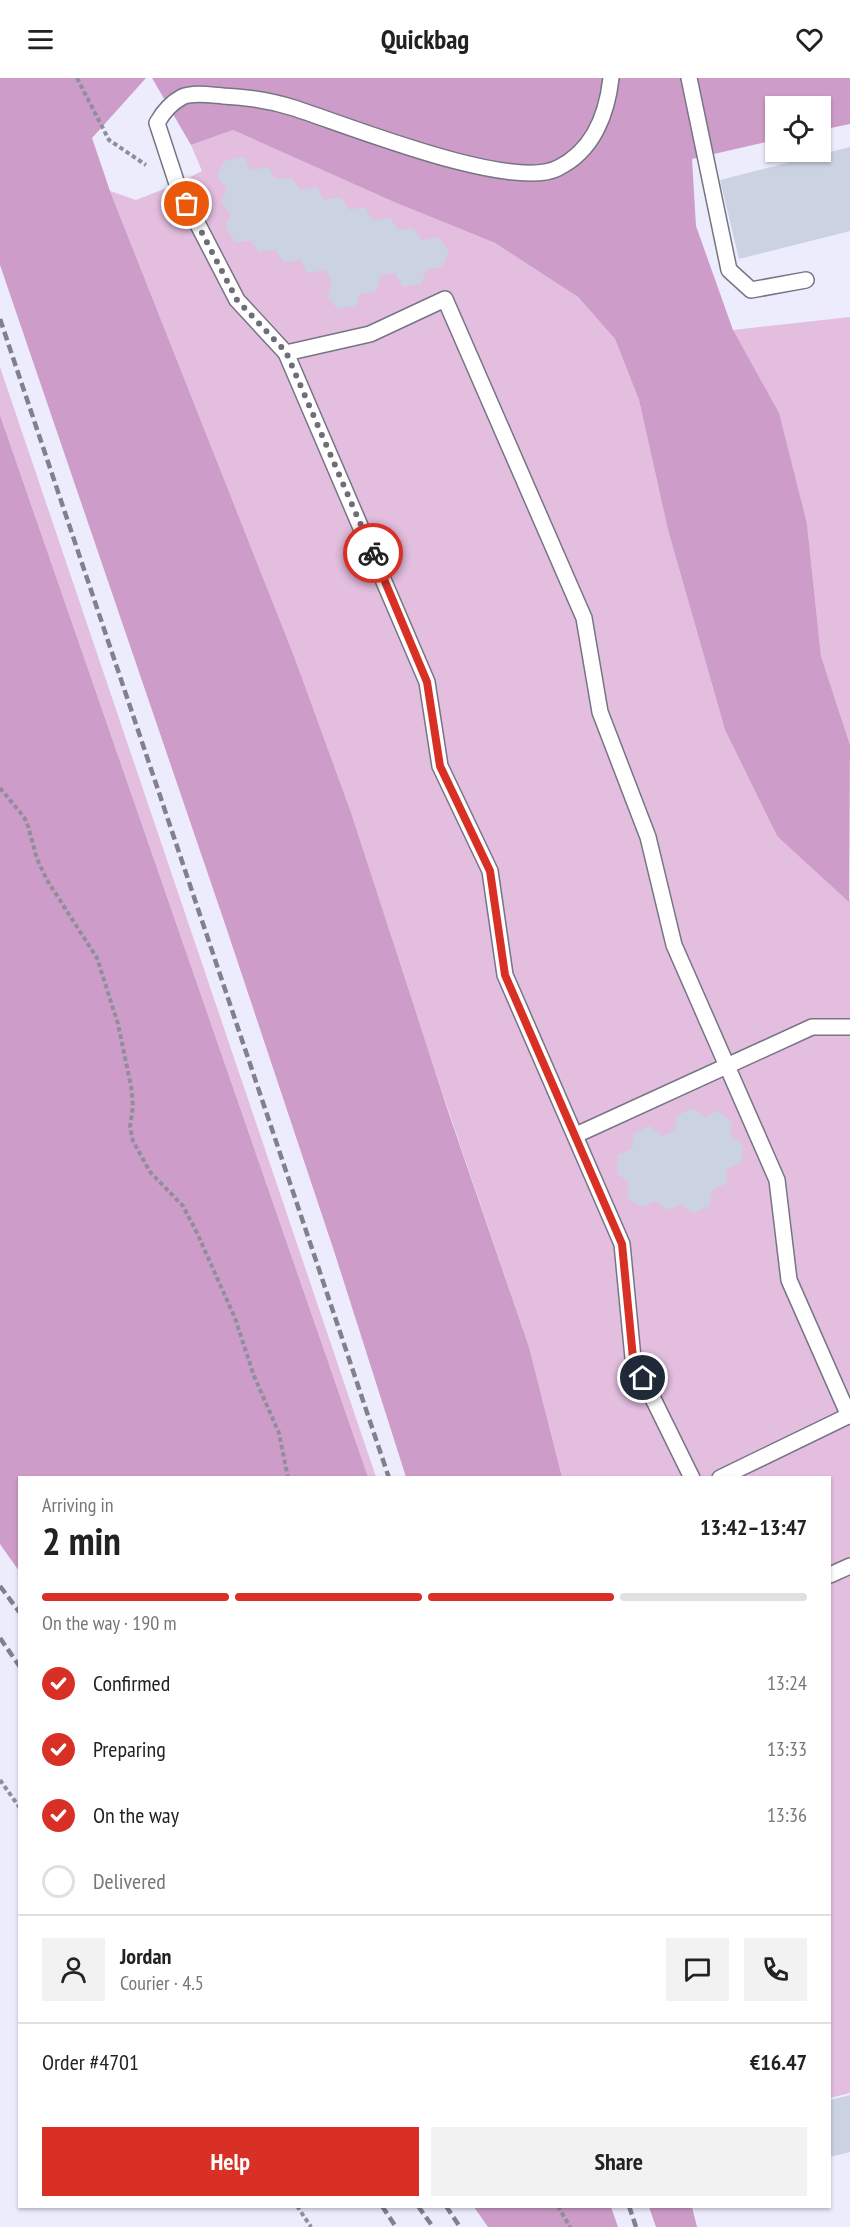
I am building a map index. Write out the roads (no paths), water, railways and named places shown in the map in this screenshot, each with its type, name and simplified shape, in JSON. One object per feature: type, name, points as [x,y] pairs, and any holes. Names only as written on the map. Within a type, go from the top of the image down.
[{"type":"lane","points":[[611,78],[609,97],[592,141],[557,169],[518,174],[449,159],[292,107],[238,96],[183,97],[163,112],[157,123],[177,184],[237,300],[286,352],[427,682],[440,766],[490,871],[505,975],[622,1244],[633,1358],[691,1476]]},
{"type":"lane","points":[[689,78],[729,270],[751,290],[806,280]]},
{"type":"lane","points":[[286,352],[370,334],[445,299],[584,618],[600,712],[648,837],[674,945],[777,1180],[789,1280],[849,1416],[724,1476]]},
{"type":"lane","points":[[576,1135],[812,1027],[850,1027]]},
{"type":"lane","points":[[831,1575],[850,1566]]},
{"type":"railway","points":[[0,319],[388,1476]]},
{"type":"railway","points":[[0,1586],[18,1610]]},
{"type":"railway","points":[[0,1638],[18,1664]]},
{"type":"railway","points":[[383,2208],[396,2227]]},
{"type":"railway","points":[[419,2208],[433,2227]]},
{"type":"railway","points":[[447,2208],[460,2227]]},
{"type":"railway","points":[[630,2208],[636,2227]]}]
